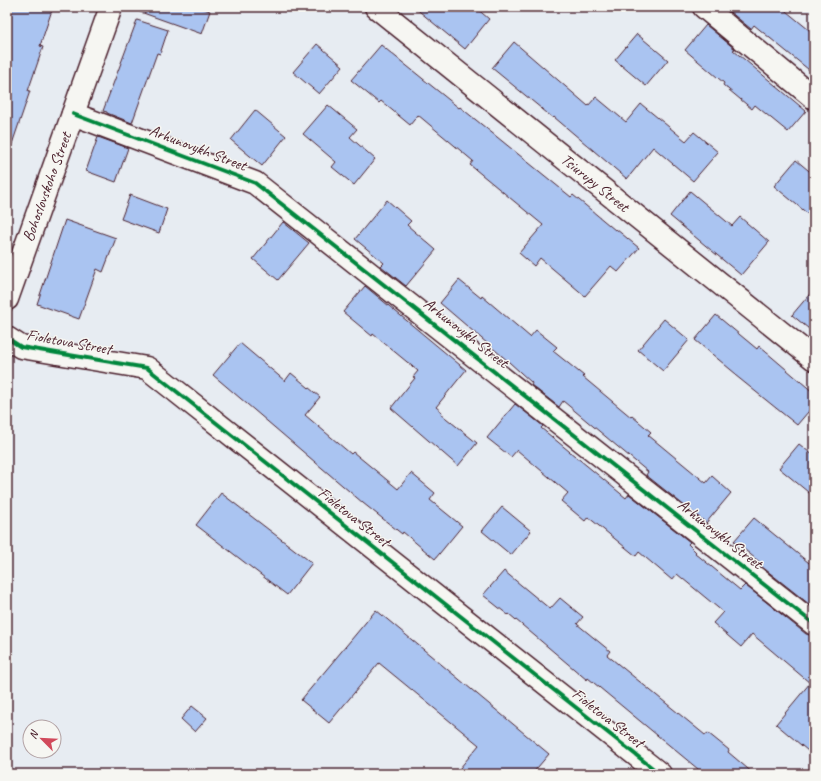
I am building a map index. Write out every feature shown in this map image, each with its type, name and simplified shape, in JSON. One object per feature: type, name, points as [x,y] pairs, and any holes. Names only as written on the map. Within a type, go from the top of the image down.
[{"type":"street","name":"Bohoslovskoho Street","points":[[7,299],[111,7]]},
{"type":"street","name":"Tsiurupy Street","points":[[376,7],[814,359]]},
{"type":"street","points":[[704,7],[814,98]]},
{"type":"street","name":"Arhunovykh Street","points":[[73,114],[255,182],[814,624]]},
{"type":"street","name":"Fioletova Street","points":[[7,338],[21,347],[147,368],[660,774]]},
{"type":"building","points":[[7,7],[53,7],[40,46],[43,47],[28,91],[30,91],[10,150],[7,149]]},
{"type":"building","points":[[133,7],[198,7],[210,11],[202,34],[132,9]]},
{"type":"building","points":[[414,7],[475,7],[489,19],[465,49]]},
{"type":"building","points":[[724,7],[781,7],[814,34],[814,74],[754,25],[751,29]]},
{"type":"building","points":[[137,20],[168,30],[160,54],[157,53],[132,123],[103,111]]},
{"type":"building","points":[[706,25],[735,49],[733,50],[806,111],[788,132],[755,105],[752,109],[685,50]]},
{"type":"building","points":[[637,34],[668,60],[646,86],[615,60]]},
{"type":"building","points":[[514,42],[588,106],[596,97],[626,122],[641,104],[686,141],[694,132],[718,152],[693,181],[653,147],[627,179],[554,117],[553,118],[492,68]]},
{"type":"building","points":[[317,44],[343,66],[319,94],[293,72]]},
{"type":"building","points":[[381,45],[571,197],[573,195],[639,248],[618,272],[611,266],[585,296],[540,258],[534,266],[519,253],[543,225],[470,165],[473,161],[418,115],[410,125],[381,101],[379,103],[351,80]]},
{"type":"building","points":[[328,105],[357,129],[350,137],[375,159],[354,185],[332,167],[336,162],[303,134]]},
{"type":"building","points":[[255,110],[286,136],[262,166],[231,140]]},
{"type":"building","points":[[98,137],[128,148],[116,182],[86,171]]},
{"type":"building","points":[[796,160],[814,175],[814,219],[774,186]]},
{"type":"building","points":[[690,191],[732,226],[740,217],[769,242],[741,275],[670,216]]},
{"type":"building","points":[[130,195],[167,209],[159,233],[121,219]]},
{"type":"building","points":[[387,200],[411,221],[407,225],[436,250],[406,286],[381,266],[384,263],[355,239]]},
{"type":"building","points":[[65,220],[116,238],[103,272],[97,269],[79,319],[37,304]]},
{"type":"building","points":[[283,222],[309,243],[278,280],[253,259]]},
{"type":"building","points":[[459,280],[481,298],[482,296],[530,337],[536,330],[557,347],[553,351],[651,432],[648,435],[706,483],[712,476],[731,493],[706,523],[646,475],[648,472],[563,401],[559,407],[531,385],[532,383],[509,362],[440,303]]},
{"type":"building","points":[[365,286],[466,370],[436,407],[442,412],[441,414],[477,443],[458,466],[391,408],[415,378],[413,377],[418,371],[373,334],[372,336],[343,312]]},
{"type":"building","points":[[814,289],[814,333],[792,315]]},
{"type":"building","points":[[716,315],[757,349],[759,346],[814,393],[814,405],[797,425],[735,375],[736,374],[695,340]]},
{"type":"building","points":[[664,319],[689,340],[663,371],[638,350]]},
{"type":"building","points":[[240,343],[285,381],[291,373],[320,397],[305,415],[351,454],[353,452],[398,489],[411,473],[435,493],[430,500],[462,526],[435,559],[403,532],[402,534],[363,503],[213,375]]},
{"type":"building","points":[[515,404],[543,426],[541,428],[626,498],[629,494],[690,542],[688,544],[696,552],[695,553],[740,590],[745,585],[806,634],[814,636],[814,756],[776,724],[810,683],[752,634],[741,647],[713,623],[723,612],[677,574],[672,580],[639,552],[636,556],[588,517],[585,521],[561,501],[568,493],[517,450],[511,457],[487,438]]},
{"type":"building","points":[[799,444],[814,456],[814,497],[779,468]]},
{"type":"building","points":[[221,493],[312,563],[287,595],[196,525]]},
{"type":"building","points":[[502,507],[531,531],[511,555],[482,531]]},
{"type":"building","points":[[754,518],[814,567],[814,608],[761,566],[762,564],[734,541]]},
{"type":"building","points":[[504,571],[550,609],[560,598],[583,617],[577,624],[610,651],[607,655],[705,735],[708,733],[729,750],[728,752],[754,774],[704,774],[588,678],[587,680],[509,614],[508,615],[483,595]]},
{"type":"building","points":[[376,610],[549,754],[532,774],[455,774],[479,745],[379,663],[329,723],[301,700]]},
{"type":"building","points":[[192,706],[207,718],[195,732],[181,719]]},
{"type":"cycle path","points":[[73,114],[255,183],[814,624]]},
{"type":"cycle path","points":[[7,338],[21,347],[147,368],[660,774]]}]
